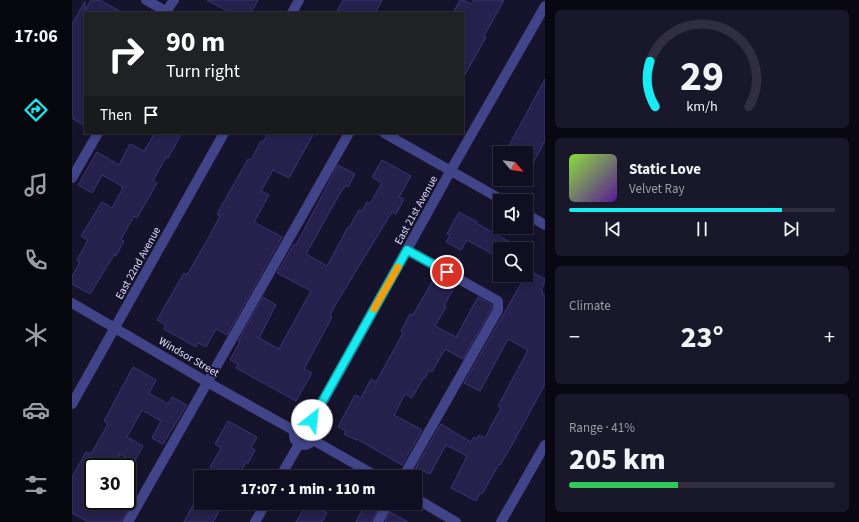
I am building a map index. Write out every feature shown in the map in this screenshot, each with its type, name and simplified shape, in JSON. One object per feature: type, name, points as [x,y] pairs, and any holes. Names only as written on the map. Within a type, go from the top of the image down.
[{"type":"street","points":[[146,0],[167,12],[174,0]]},
{"type":"street","points":[[293,12],[299,0]]},
{"type":"street","name":"East 21st Avenue","points":[[308,427],[451,170],[545,6]]},
{"type":"street","points":[[72,178],[97,134]]},
{"type":"street","name":"East 22nd Avenue","points":[[72,404],[223,134]]},
{"type":"street","points":[[128,522],[347,134]]},
{"type":"street","points":[[386,134],[493,195]]},
{"type":"street","points":[[533,218],[545,224]]},
{"type":"street","points":[[407,250],[498,301],[498,310],[407,470]]},
{"type":"street","name":"Windsor Street","points":[[72,303],[207,382],[296,431]]},
{"type":"street","points":[[300,426],[308,427],[314,434],[313,440],[308,444],[299,444],[294,437],[296,431],[300,426]]},
{"type":"street","points":[[313,440],[366,470]]},
{"type":"street","points":[[284,470],[299,444]]},
{"type":"street","points":[[501,522],[545,444]]},
{"type":"street","points":[[422,502],[456,522]]},
{"type":"street","points":[[255,522],[262,510]]},
{"type":"street","points":[[378,522],[384,510]]},
{"type":"building","points":[[91,0],[100,0],[121,12],[84,12],[84,125],[72,118],[72,24],[85,1],[85,10]]},
{"type":"building","points":[[207,0],[258,0],[252,12],[229,12]]},
{"type":"building","points":[[343,0],[382,0],[376,12],[337,12]]},
{"type":"building","points":[[460,0],[471,4],[474,0],[504,0],[484,36],[486,37],[464,76],[464,12],[454,12]]},
{"type":"building","points":[[545,79],[545,141],[533,163],[533,146],[509,146]]},
{"type":"building","points":[[154,134],[181,134],[168,158],[166,157],[153,181],[157,183],[137,218],[134,216],[121,239],[124,241],[116,256],[114,255],[90,294],[72,284],[72,276],[80,262],[77,260],[88,240],[81,236],[102,202],[112,208],[123,188],[102,175],[92,193],[78,185],[97,152],[119,165],[130,144],[144,151]]},
{"type":"building","points":[[267,134],[313,134],[289,178],[273,170],[261,191],[269,195],[254,222],[282,237],[227,335],[216,329],[206,347],[198,343],[196,347],[164,329],[166,325],[157,320],[184,273],[187,275],[209,237],[220,216],[217,214],[248,159],[251,160],[261,141],[263,142]]},
{"type":"building","points":[[382,160],[411,176],[399,197],[404,199],[396,214],[392,212],[334,307],[330,315],[332,317],[304,369],[312,373],[296,401],[236,368],[238,364],[230,360],[240,342],[238,341],[263,297],[276,305],[259,338],[279,349],[311,291],[277,273],[294,244],[296,245],[338,165],[355,174],[348,187],[346,185],[339,195],[306,254],[327,266],[359,210],[362,211],[367,202],[370,204],[382,183],[372,177]]},
{"type":"building","points":[[459,212],[477,222],[476,223],[493,234],[510,242],[493,242],[493,254],[467,240],[461,250],[446,242],[450,235],[447,234]]},
{"type":"building","points":[[533,273],[545,279],[541,290],[543,292],[542,294],[545,296],[545,384],[512,445],[482,494],[480,493],[476,501],[451,488],[467,456],[446,445],[430,474],[423,471],[422,473],[422,470],[415,470],[441,424],[471,442],[474,437],[477,439],[479,435],[485,438],[501,408],[498,406],[528,350],[508,339],[480,391],[464,383],[522,282],[533,282]]},
{"type":"building","points":[[436,275],[455,286],[444,306],[446,307],[435,326],[456,337],[478,297],[492,305],[492,308],[463,359],[445,349],[432,372],[429,370],[412,398],[405,394],[394,415],[422,430],[402,465],[357,439],[356,440],[344,434],[346,431],[338,427],[355,395],[361,398],[371,379],[376,382],[403,333],[401,331],[410,314],[413,315]]},
{"type":"building","points":[[133,367],[156,380],[149,393],[168,404],[172,397],[187,405],[163,444],[152,438],[161,421],[142,410],[127,437],[143,446],[136,458],[127,458],[120,454],[118,458],[84,458],[84,510],[128,510],[122,522],[88,522],[72,513],[72,477],[86,452],[91,454],[108,424],[104,421]]},
{"type":"building","points":[[228,421],[257,437],[251,448],[255,450],[248,463],[246,462],[242,470],[211,470],[212,468],[210,467],[221,448],[215,444]]},
{"type":"building","points":[[194,503],[194,510],[220,510],[213,522],[184,522]]},
{"type":"building","points":[[303,510],[321,510],[327,513],[322,522],[296,522]]},
{"type":"building","points":[[362,510],[377,510],[372,522],[356,522]]},
{"type":"building","points":[[390,512],[408,522],[385,522]]},
{"type":"slow traffic","points":[[374,309],[398,267]]},
{"type":"route","points":[[312,420],[407,250],[447,272]]}]
